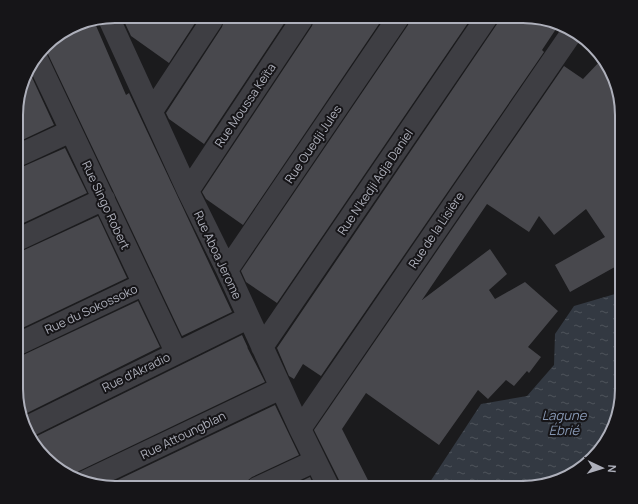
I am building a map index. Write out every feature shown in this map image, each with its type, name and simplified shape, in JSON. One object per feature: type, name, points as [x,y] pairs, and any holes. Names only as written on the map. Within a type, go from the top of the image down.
[{"type":"street","name":"Rue Aboa Jerome","points":[[113,23],[188,191],[227,270],[248,318],[326,481]]},
{"type":"street","points":[[152,111],[210,23]]},
{"type":"street","name":"Rue Moussa Keïta","points":[[188,191],[299,23]]},
{"type":"street","name":"Rue Ouedji Jules","points":[[227,270],[395,23]]},
{"type":"street","name":"Rue N'kedji Adja Daniel","points":[[262,347],[483,23]]},
{"type":"street","name":"Rue de la Lisière","points":[[300,428],[570,36]]},
{"type":"street","name":"Rue Singo Robert","points":[[39,64],[176,352]]},
{"type":"street","points":[[23,153],[71,131]]},
{"type":"street","points":[[23,237],[104,200]]},
{"type":"street","name":"Rue du Sokossoko","points":[[23,341],[144,284]]},
{"type":"street","name":"Rue d'Akradio","points":[[30,425],[176,352],[248,318]]},
{"type":"street","name":"Rue Attoungblan","points":[[92,478],[281,388]]},
{"type":"street","points":[[272,481],[315,460]]},
{"type":"water","name":"Lagune Ébrié","points":[[615,294],[615,395],[612,413],[608,424],[603,435],[594,448],[582,448],[582,460],[574,466],[564,472],[541,479],[523,481],[431,481],[481,404],[527,396],[554,365],[555,334],[574,306]]},
{"type":"building","points":[[125,23],[195,23],[169,63],[131,36]]},
{"type":"building","points":[[223,23],[284,23],[204,144],[169,119],[166,113]]},
{"type":"building","points":[[313,23],[380,23],[243,225],[206,199],[202,192]]},
{"type":"building","points":[[409,23],[468,23],[277,303],[246,282],[241,271]]},
{"type":"building","points":[[529,23],[556,29],[542,50],[544,52],[321,376],[303,364],[294,379],[289,376],[277,348],[497,24]]},
{"type":"building","points":[[96,25],[126,95],[129,93],[232,312],[182,336],[47,53],[64,38],[91,26]]},
{"type":"building","points":[[599,62],[612,91],[615,115],[615,267],[570,292],[555,265],[605,237],[586,209],[554,235],[539,216],[529,232],[487,204],[422,300],[490,249],[507,274],[489,290],[495,299],[525,282],[558,311],[528,347],[541,357],[529,373],[527,371],[514,386],[506,380],[488,399],[478,390],[439,445],[366,393],[342,429],[368,481],[340,481],[314,430],[564,66],[583,79]]},
{"type":"building","points":[[32,77],[54,125],[23,140],[24,103]]},
{"type":"building","points":[[65,148],[87,193],[23,223],[23,167]]},
{"type":"building","points":[[98,216],[127,278],[23,328],[23,251]]},
{"type":"building","points":[[138,301],[160,347],[26,413],[23,395],[23,355]]},
{"type":"building","points":[[242,335],[265,382],[77,473],[69,469],[54,458],[36,437]]},
{"type":"building","points":[[275,405],[299,455],[252,477],[247,481],[116,481]]},
{"type":"building","points":[[310,477],[312,481],[302,481]]}]
